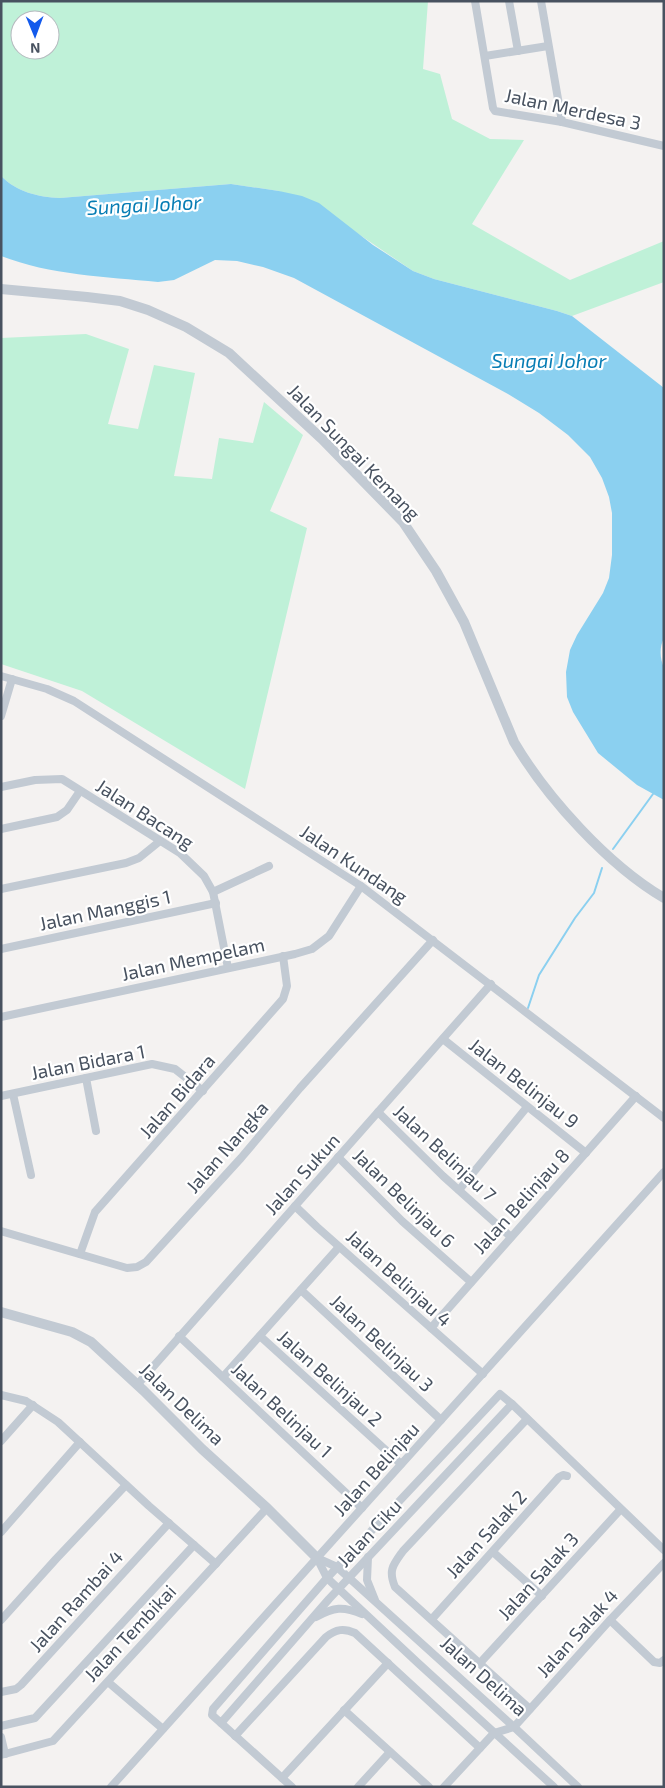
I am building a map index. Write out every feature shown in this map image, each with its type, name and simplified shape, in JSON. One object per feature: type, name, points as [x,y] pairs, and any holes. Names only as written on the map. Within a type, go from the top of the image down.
[{"type":"street","name":"Jalan Merdesa 3","points":[[475,1],[495,111],[562,122],[664,146]]},
{"type":"street","points":[[509,1],[518,51]]},
{"type":"street","points":[[541,1],[562,122]]},
{"type":"street","points":[[485,56],[548,46]]},
{"type":"street","name":"Jalan Sungai Kemang","points":[[1,289],[87,296],[120,302],[148,310],[186,328],[229,354],[265,386],[322,439],[403,522],[436,571],[464,622],[514,742],[524,758],[564,810],[599,846],[623,870],[642,885],[664,898]]},
{"type":"street","name":"Jalan Kundang","points":[[1,676],[54,692],[74,701],[361,886],[664,1118]]},
{"type":"street","points":[[1,716],[12,679]]},
{"type":"street","name":"Jalan Bacang","points":[[1,787],[35,780],[62,779],[180,853],[204,876],[213,892],[228,968]]},
{"type":"street","points":[[1,829],[57,817],[67,810],[80,791]]},
{"type":"street","points":[[1,889],[126,863],[139,858],[160,842]]},
{"type":"street","points":[[213,892],[270,866]]},
{"type":"street","name":"Jalan Mempelam","points":[[1,1017],[312,949],[329,936],[361,886]]},
{"type":"street","name":"Jalan Manggis 1","points":[[1,950],[216,903]]},
{"type":"street","name":"Jalan Nangka","points":[[1,1231],[127,1268],[137,1267],[146,1262],[433,940]]},
{"type":"street","name":"Jalan Bidara","points":[[80,1254],[95,1212],[283,999],[287,986],[283,956]]},
{"type":"street","name":"Jalan Sukun","points":[[137,1385],[491,984]]},
{"type":"street","name":"Jalan Belinjau 9","points":[[443,1039],[586,1153]]},
{"type":"street","name":"Jalan Bidara 1","points":[[1,1096],[152,1064],[175,1069],[203,1090]]},
{"type":"street","points":[[86,1078],[96,1131]]},
{"type":"street","points":[[13,1094],[31,1175]]},
{"type":"street","name":"Jalan Belinjau 8","points":[[431,1328],[636,1096]]},
{"type":"street","points":[[459,1190],[527,1107]]},
{"type":"street","name":"Jalan Belinjau 7","points":[[378,1112],[511,1237]]},
{"type":"street","name":"Jalan Belinjau 6","points":[[338,1157],[402,1221],[471,1282]]},
{"type":"street","name":"Jalan Belinjau","points":[[111,1787],[664,1172]]},
{"type":"street","name":"Jalan Belinjau 4","points":[[295,1206],[482,1374]]},
{"type":"street","points":[[223,1377],[339,1247]]},
{"type":"street","name":"Jalan Belinjau 3","points":[[301,1290],[441,1420]]},
{"type":"street","name":"Jalan Delima","points":[[1,1312],[82,1336],[109,1358],[202,1449],[268,1508],[317,1558],[327,1578],[554,1787]]},
{"type":"street","name":"Jalan Belinjau 1","points":[[179,1336],[362,1508]]},
{"type":"street","name":"Jalan Belinjau 2","points":[[260,1336],[401,1464]]},
{"type":"street","name":"Jalan Ciku","points":[[500,1394],[512,1404],[348,1578],[220,1723],[212,1715],[213,1709],[327,1578],[500,1394]]},
{"type":"street","points":[[1,1395],[26,1401],[58,1422],[216,1564]]},
{"type":"street","points":[[512,1404],[620,1510],[664,1550]]},
{"type":"street","points":[[1,1441],[33,1405]]},
{"type":"street","points":[[527,1419],[418,1534],[392,1565],[391,1578],[395,1587],[530,1709]]},
{"type":"street","points":[[1,1532],[80,1442]]},
{"type":"street","name":"Jalan Salak 2","points":[[432,1619],[559,1477],[567,1476]]},
{"type":"street","points":[[1,1620],[126,1485]]},
{"type":"street","name":"Jalan Tembikai","points":[[3,1754],[51,1742],[268,1508]]},
{"type":"street","name":"Jalan Salak 3","points":[[480,1663],[620,1510]]},
{"type":"street","name":"Jalan Rambai 4","points":[[1,1692],[16,1689],[21,1685],[169,1523]]},
{"type":"street","points":[[1,1726],[32,1720],[37,1716],[194,1544]]},
{"type":"street","points":[[492,1552],[542,1596]]},
{"type":"street","points":[[368,1557],[367,1580],[377,1604]]},
{"type":"street","name":"Jalan Delima","points":[[317,1558],[337,1568],[578,1787]]},
{"type":"street","name":"Jalan Salak 4","points":[[514,1727],[664,1563]]},
{"type":"street","points":[[310,1621],[328,1610],[339,1608],[350,1608],[368,1616]]},
{"type":"street","points":[[610,1620],[654,1662],[660,1663],[664,1660]]},
{"type":"street","points":[[235,1736],[326,1637],[337,1630],[349,1630],[355,1633],[480,1748]]},
{"type":"street","points":[[282,1778],[388,1663]]},
{"type":"street","points":[[108,1682],[163,1729]]},
{"type":"street","points":[[344,1710],[429,1787]]},
{"type":"street","points":[[220,1723],[292,1787]]},
{"type":"street","points":[[444,1787],[494,1733],[514,1727]]},
{"type":"street","points":[[1,1737],[3,1754]]},
{"type":"street","points":[[358,1787],[390,1752]]},
{"type":"green space","points":[[1,1],[428,1],[423,69],[440,74],[452,119],[490,139],[524,140],[472,224],[570,280],[664,241],[664,282],[572,316],[434,279],[413,271],[354,231],[279,191],[231,184],[60,198],[28,193],[1,176]]},
{"type":"green space","points":[[86,334],[129,349],[108,424],[138,429],[154,365],[195,373],[174,476],[212,479],[219,438],[253,443],[264,402],[303,435],[270,511],[307,528],[245,789],[82,691],[1,664],[1,338]]},
{"type":"water","name":"Sungai Johor","points":[[1,176],[14,186],[28,193],[60,198],[231,184],[302,196],[319,203],[373,245],[413,271],[434,279],[572,316],[664,388],[664,638],[661,653],[664,668],[664,800],[637,785],[598,753],[573,712],[567,697],[566,672],[570,650],[603,593],[609,578],[612,555],[612,513],[609,497],[602,478],[590,457],[568,435],[539,413],[508,394],[294,278],[263,267],[237,261],[215,260],[174,280],[158,282],[98,277],[58,271],[1,256]]},
{"type":"waterway","points":[[613,849],[653,794]]},
{"type":"waterway","points":[[528,1008],[539,975],[575,918],[594,893],[602,868]]}]
